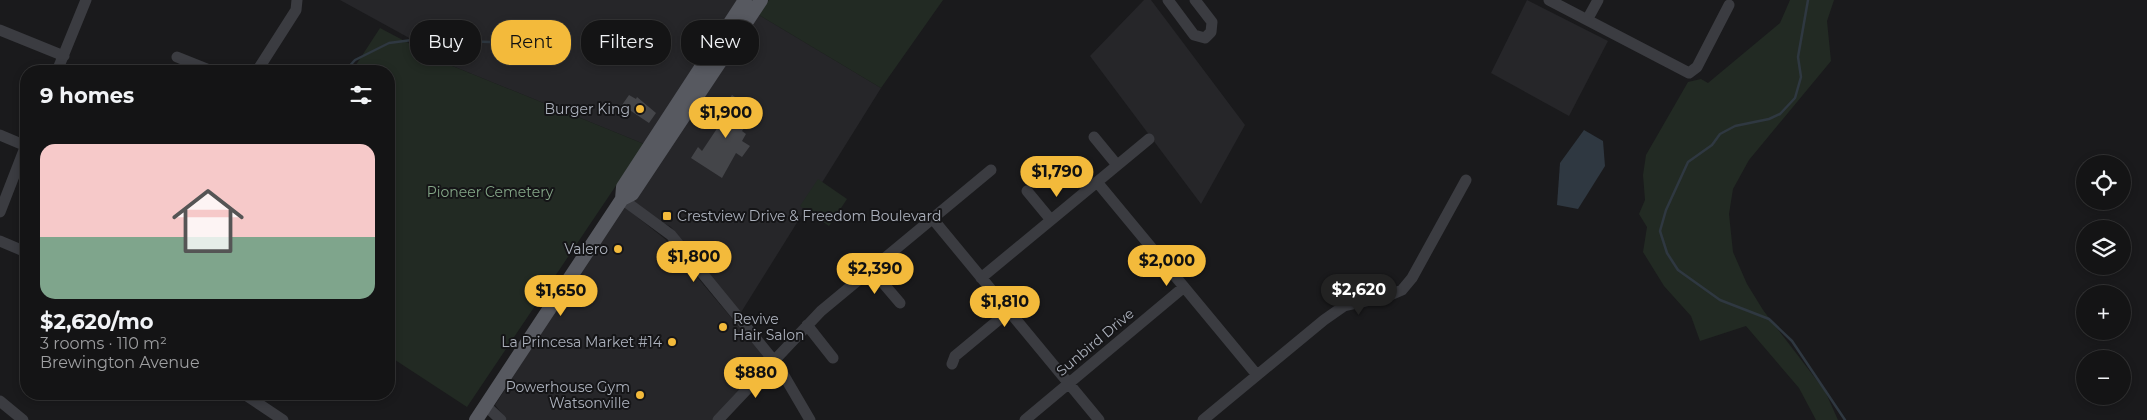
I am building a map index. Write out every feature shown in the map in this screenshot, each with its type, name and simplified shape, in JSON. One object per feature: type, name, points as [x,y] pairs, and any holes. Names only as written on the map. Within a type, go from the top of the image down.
[{"type":"main road","points":[[476,420],[622,199],[623,187],[745,0]]},
{"type":"main road","points":[[622,199],[632,194],[761,0]]},
{"type":"street","points":[[60,65],[86,0]]},
{"type":"street","points":[[261,65],[296,10],[297,0]]},
{"type":"street","points":[[1168,0],[1194,35],[1205,38],[1211,32],[1212,22],[1195,0]]},
{"type":"street","points":[[1549,0],[1689,74],[1698,64],[1729,6]]},
{"type":"street","points":[[1587,20],[1598,0]]},
{"type":"street","points":[[0,30],[64,56]]},
{"type":"street","points":[[177,57],[197,65]]},
{"type":"street","points":[[0,135],[20,143]]},
{"type":"street","points":[[1094,137],[1117,165]]},
{"type":"street","points":[[981,278],[1149,139]]},
{"type":"street","points":[[0,212],[20,161]]},
{"type":"street","points":[[718,420],[832,301],[990,170]]},
{"type":"street","points":[[1203,420],[1299,339],[1344,306],[1388,296],[1402,290],[1412,278],[1466,180]]},
{"type":"street","points":[[1097,182],[1257,375]]},
{"type":"street","points":[[1027,191],[1051,220]]},
{"type":"street","points":[[622,199],[671,235],[774,360],[810,420]]},
{"type":"street","points":[[932,218],[1099,420]]},
{"type":"street","points":[[0,241],[20,249]]},
{"type":"street","points":[[871,269],[900,303]]},
{"type":"street","name":"Sunbird Drive","points":[[1025,420],[1184,287]]},
{"type":"street","points":[[952,364],[955,356],[1008,312]]},
{"type":"street","points":[[807,325],[833,358]]},
{"type":"street","points":[[253,400],[283,420]]},
{"type":"street","points":[[0,401],[23,420]]},
{"type":"street","points":[[486,406],[501,420]]},
{"type":"shaded area","points":[[340,0],[739,0],[726,20],[681,20],[681,65],[696,65],[644,144],[450,65],[481,65],[481,20],[410,20],[410,38]]},
{"type":"shaded area","points":[[1144,0],[1151,0],[1245,125],[1201,204],[1090,56]]},
{"type":"shaded area","points":[[1527,0],[1608,41],[1569,116],[1491,73]]},
{"type":"shaded area","points":[[759,15],[881,88],[740,314],[671,227],[626,203],[724,65],[759,65],[759,20],[755,20]]},
{"type":"shaded area","points":[[1584,130],[1603,141],[1605,166],[1578,209],[1557,205],[1560,163]]},
{"type":"shaded area","points":[[622,205],[665,239],[767,360],[716,420],[507,420],[495,405]]},
{"type":"green space","points":[[769,0],[943,0],[881,88],[759,15]]},
{"type":"green space","points":[[1790,0],[1834,0],[1827,21],[1831,61],[1749,160],[1733,189],[1729,214],[1733,252],[1747,284],[1763,310],[1825,391],[1838,420],[1816,420],[1799,388],[1746,326],[1700,341],[1691,316],[1664,286],[1643,252],[1647,227],[1639,214],[1645,200],[1643,175],[1646,155],[1688,82],[1701,79],[1708,83],[1780,23]]},
{"type":"green space","name":"Pioneer Cemetery","points":[[380,28],[410,44],[410,65],[450,65],[644,144],[467,407],[395,360],[395,65],[356,65]]},
{"type":"green space","points":[[818,179],[847,199],[829,226],[800,206]]},
{"type":"building","name":"Burger King","points":[[629,95],[636,99],[637,97],[656,113],[649,123],[622,105]]},
{"type":"building","points":[[732,95],[756,111],[742,131],[746,134],[742,141],[750,146],[742,157],[736,153],[722,178],[691,158],[698,147],[702,151],[730,109],[724,106]]},
{"type":"waterway","points":[[1808,0],[1798,57],[1801,77],[1795,98],[1780,114],[1769,119],[1735,126],[1720,134],[1712,145],[1688,162],[1666,210],[1660,231],[1667,253],[1678,270],[1720,300],[1769,319],[1792,341],[1845,420]]},
{"type":"waterway","points":[[350,65],[355,60],[389,43],[435,37],[462,41],[491,42]]},
{"type":"place","name":"Burger King","points":[[640,109]]},
{"type":"place","name":"Crestview Drive & Freedom Boulevard","points":[[667,216]]},
{"type":"place","name":"Valero","points":[[618,249]]},
{"type":"place","name":"Revive Hair Salon","points":[[723,327]]},
{"type":"place","name":"La Princesa Market #14","points":[[672,342]]},
{"type":"place","name":"Powerhouse Gym Watsonville","points":[[640,395]]}]
